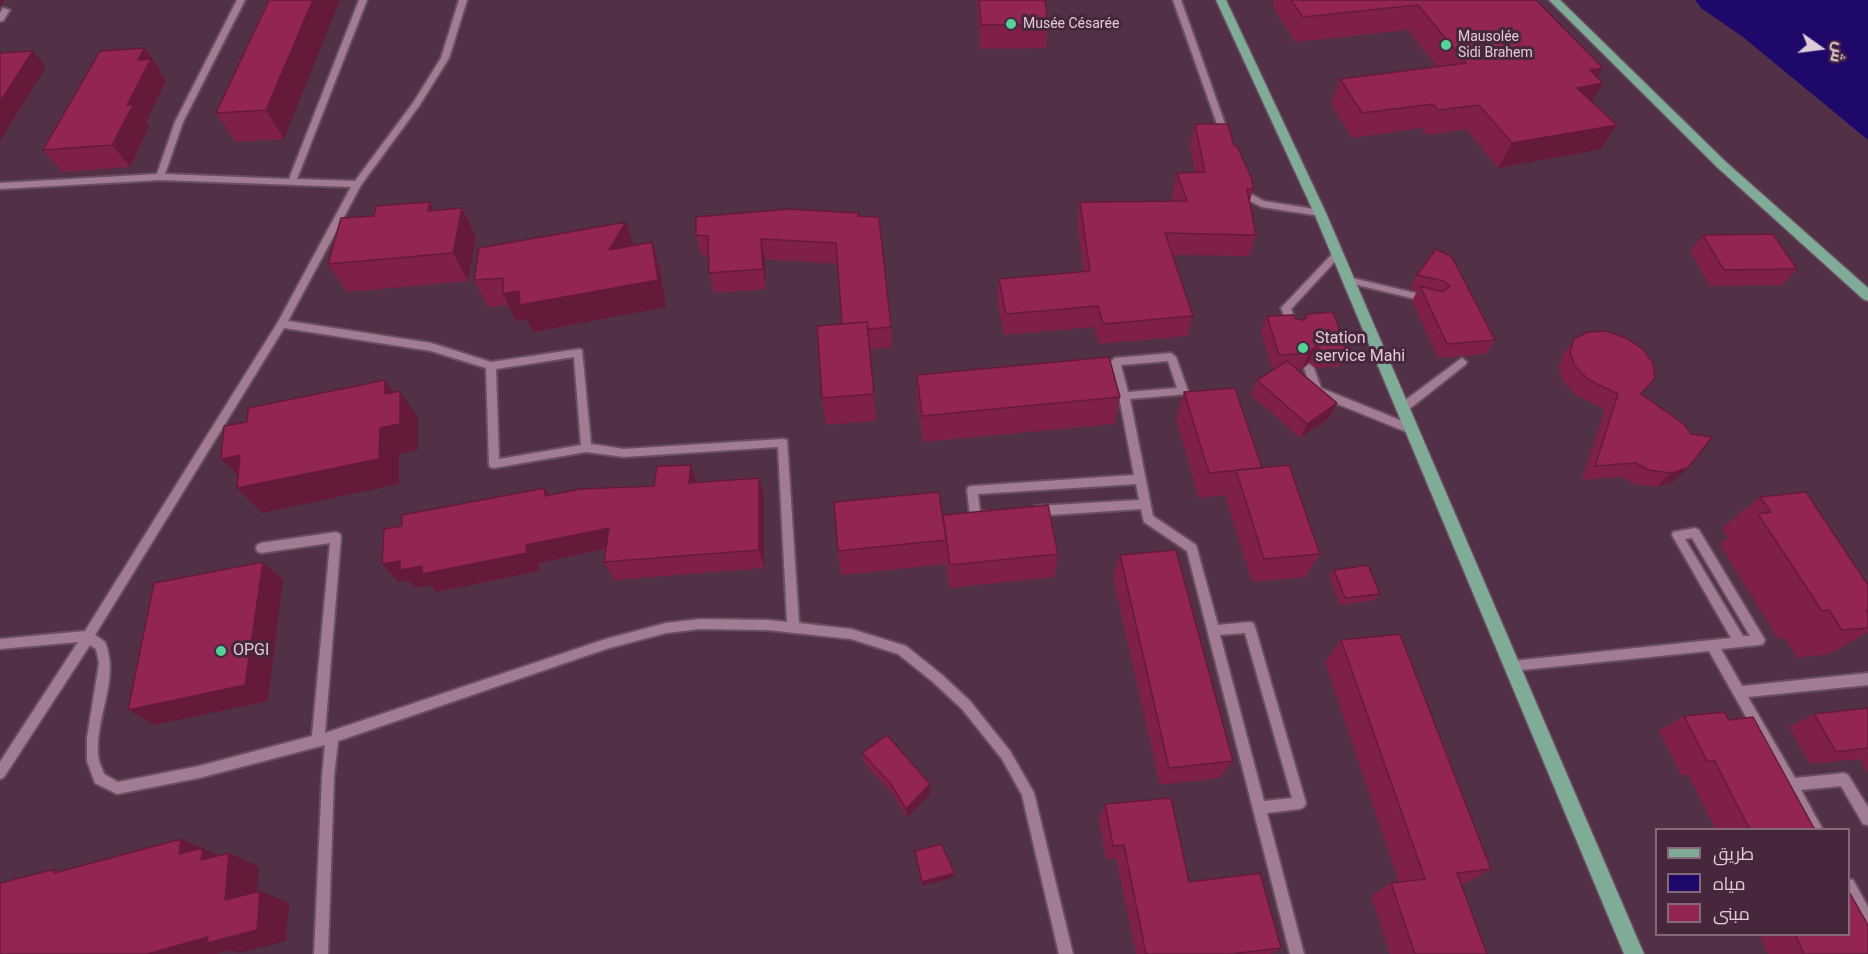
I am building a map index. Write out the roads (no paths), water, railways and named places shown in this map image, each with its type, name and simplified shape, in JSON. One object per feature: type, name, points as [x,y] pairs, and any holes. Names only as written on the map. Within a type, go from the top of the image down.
[{"type":"main road","points":[[1221,0],[1228,20],[1320,213],[1404,407],[1634,954]]},
{"type":"main road","points":[[1554,0],[1722,165],[1868,296]]},
{"type":"street","points":[[160,177],[179,122],[241,0]]},
{"type":"street","points":[[292,182],[363,0]]},
{"type":"street","points":[[0,773],[88,637],[282,324],[357,184],[410,113],[445,58],[463,0]]},
{"type":"street","points":[[1177,0],[1228,142]]},
{"type":"street","points":[[0,19],[6,10]]},
{"type":"street","points":[[1239,174],[1247,196],[1262,204],[1320,213]]},
{"type":"street","points":[[0,186],[160,177],[357,184]]},
{"type":"street","points":[[1294,330],[1286,308],[1337,255]]},
{"type":"street","points":[[1348,280],[1434,301]]},
{"type":"street","points":[[282,324],[431,347],[491,366],[579,353],[586,448]]},
{"type":"street","points":[[1124,396],[1182,391],[1172,357],[1115,362],[1124,396],[1148,519],[1192,548],[1297,954]]},
{"type":"street","points":[[1404,407],[1462,362]]},
{"type":"street","points":[[491,366],[494,464],[586,448],[624,453],[783,443],[794,627]]},
{"type":"street","points":[[1309,368],[1317,391],[1413,430]]},
{"type":"street","points":[[998,514],[975,516],[972,490],[1140,479]]},
{"type":"street","points":[[1020,513],[1145,504]]},
{"type":"street","points":[[1512,666],[1712,645],[1759,640],[1695,533],[1677,535],[1740,642]]},
{"type":"street","points":[[261,548],[336,537],[318,741]]},
{"type":"street","points":[[0,644],[88,637],[101,646],[104,655],[102,694],[91,756],[99,777],[110,787],[126,788],[199,772],[332,737],[638,634],[666,628],[700,624],[794,627],[851,634],[902,651],[937,678],[966,705],[1006,755],[1028,794],[1066,954]]},
{"type":"street","points":[[1213,631],[1249,627],[1300,803],[1260,808]]},
{"type":"street","points":[[1712,645],[1816,828]]},
{"type":"street","points":[[1739,692],[1868,679]]},
{"type":"street","points":[[321,954],[328,777],[332,737]]},
{"type":"street","points":[[1792,785],[1844,779],[1868,819]]},
{"type":"street","points":[[1850,888],[1868,920]]},
{"type":"water","points":[[1695,0],[1868,0],[1868,140],[1743,37],[1701,8]]},
{"type":"place","name":"Musée Césarée","points":[[1011,24]]},
{"type":"place","name":"Mausolée Sidi Brahem","points":[[1446,45]]},
{"type":"place","name":"Station service Mahi","points":[[1303,348]]},
{"type":"place","name":"OPGI","points":[[221,651]]}]
